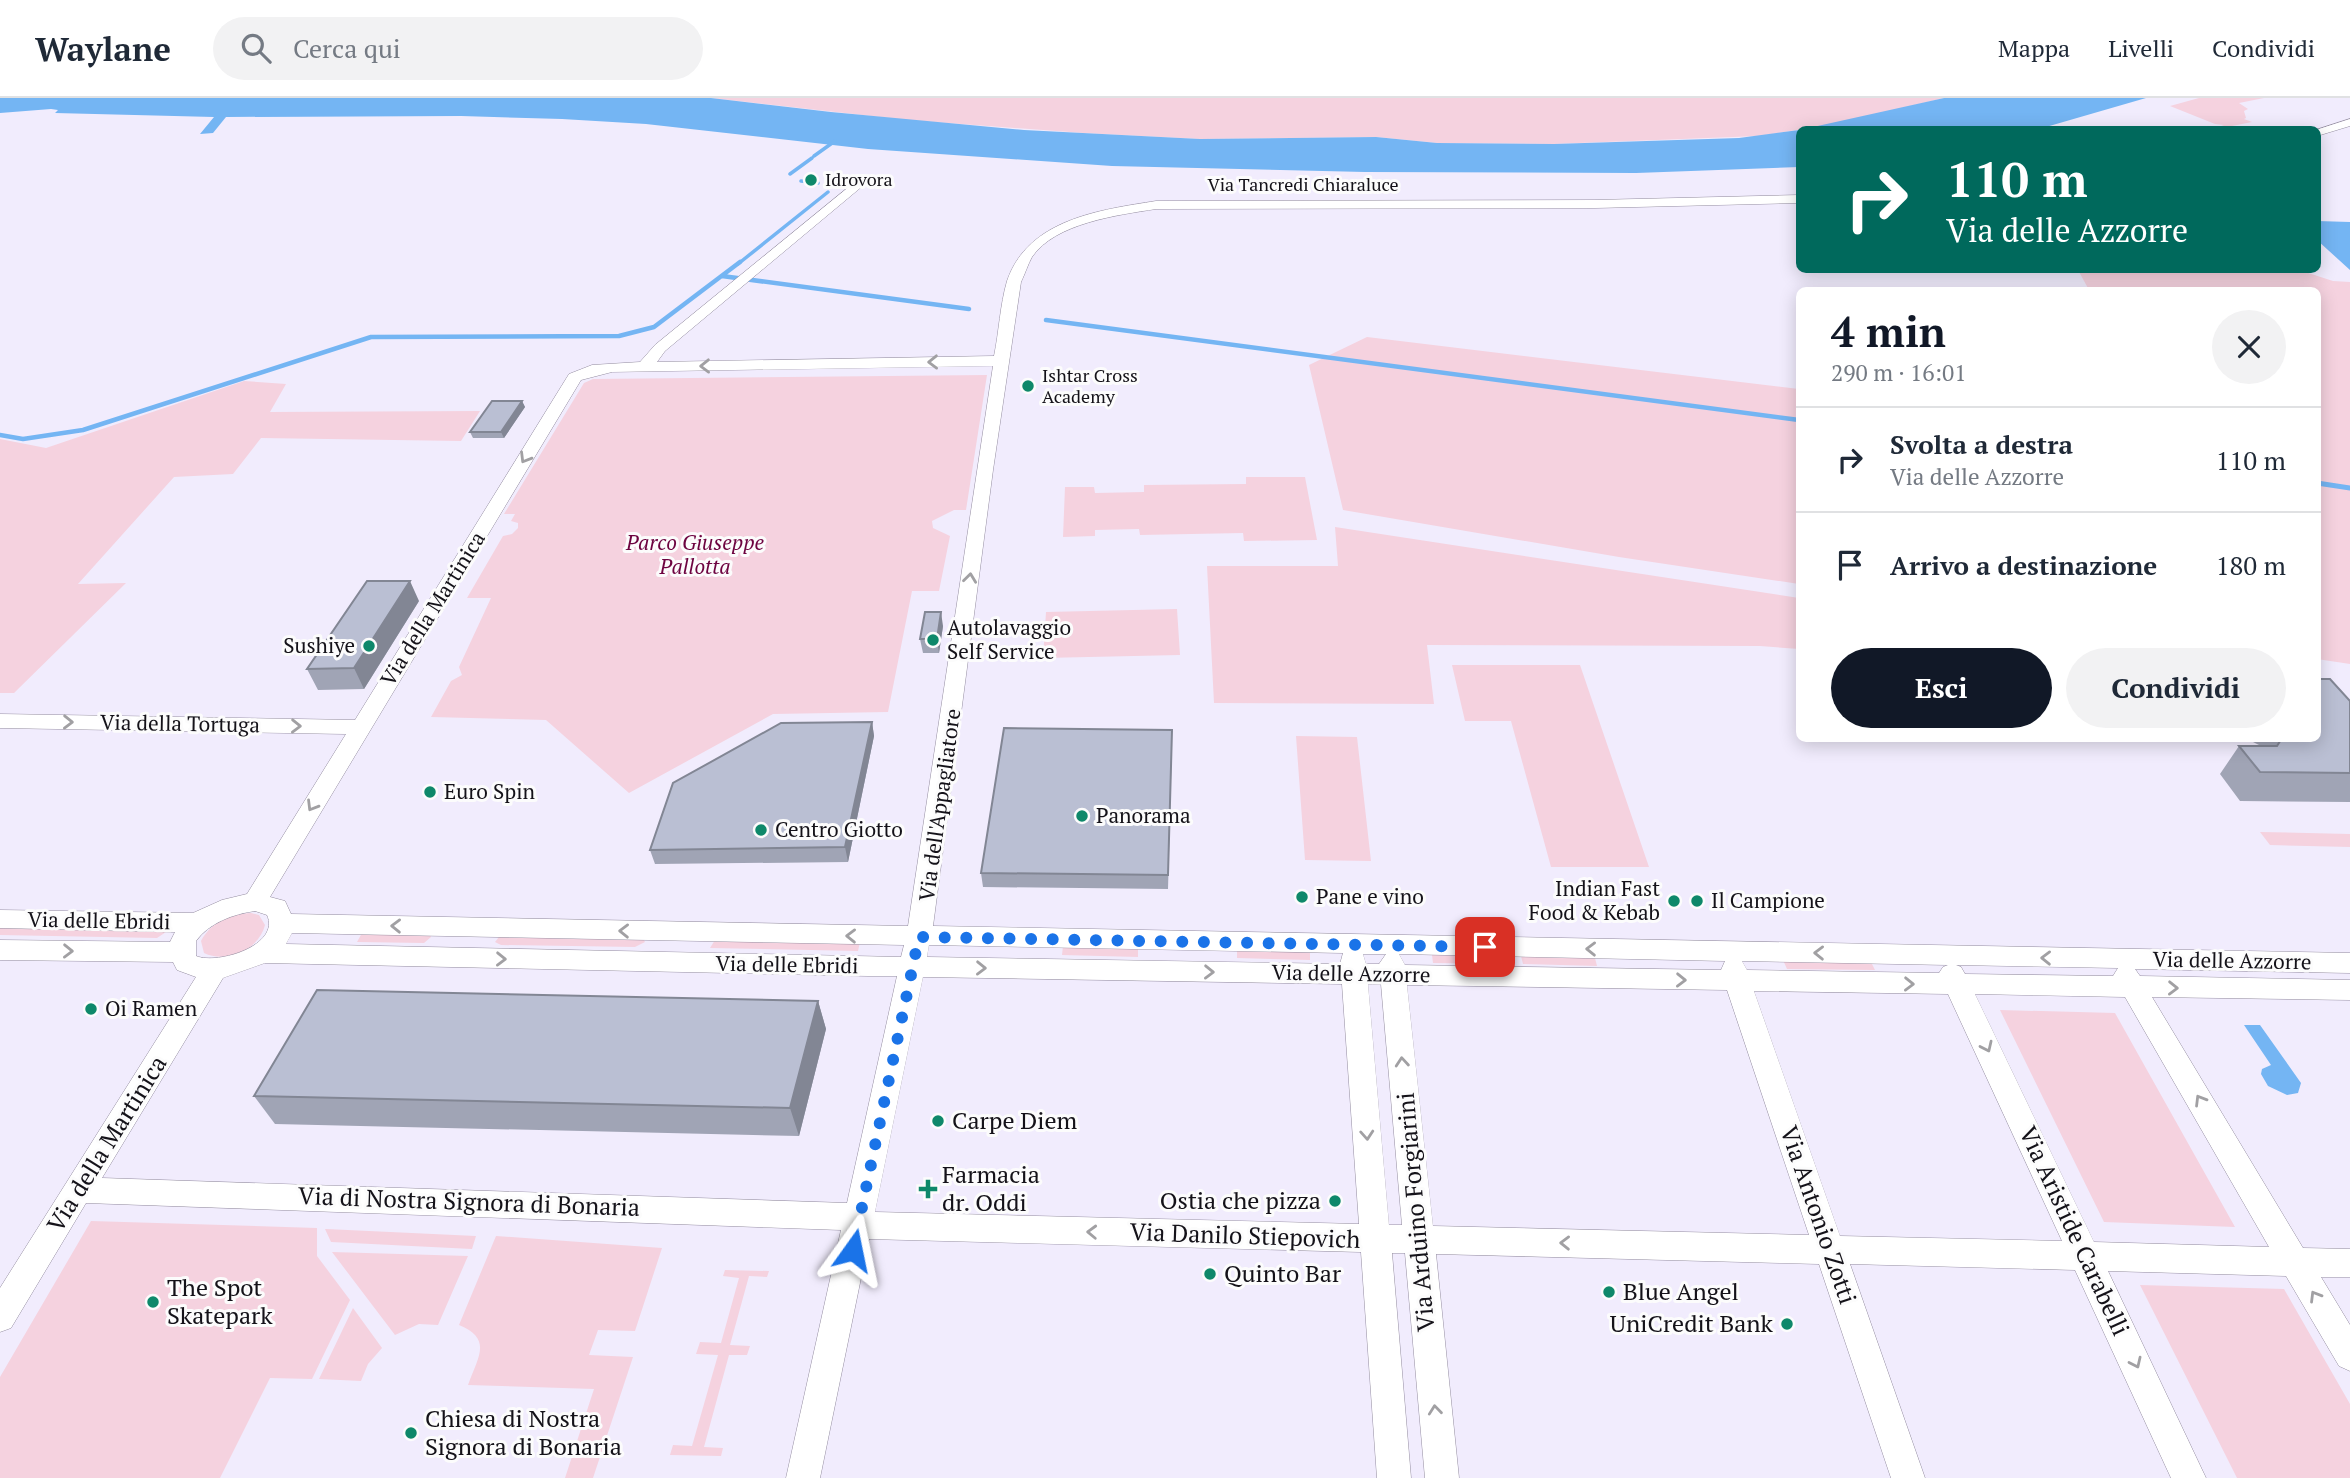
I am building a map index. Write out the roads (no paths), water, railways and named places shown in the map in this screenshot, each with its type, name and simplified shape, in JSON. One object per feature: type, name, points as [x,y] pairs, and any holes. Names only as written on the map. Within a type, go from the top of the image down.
[{"type":"street","points":[[2321,132],[2350,122]]},
{"type":"street","points":[[644,367],[660,348],[861,181]]},
{"type":"street","name":"Via Tancredi Chiaraluce","points":[[986,457],[1014,282],[1027,254],[1043,238],[1062,227],[1118,210],[1180,204],[1581,204],[1796,199]]},
{"type":"street","name":"Via della Martinica","points":[[255,902],[572,381],[583,373],[597,369],[644,367],[1001,361]]},
{"type":"street","name":"Via dell'Appagliatore","points":[[803,1478],[919,937],[951,734],[986,457]]},
{"type":"street","name":"Via della Tortuga","points":[[0,722],[360,727]]},
{"type":"street","points":[[255,902],[276,908],[282,923],[276,938],[261,953],[239,965],[215,970],[191,966],[181,952],[185,938],[198,923],[221,909],[255,902]]},
{"type":"street","name":"Via delle Ebridi","points":[[0,919],[198,923]]},
{"type":"street","name":"Via delle Ebridi","points":[[282,923],[919,937]]},
{"type":"street","points":[[449,958],[464,928]]},
{"type":"street","points":[[661,962],[672,932]]},
{"type":"street","name":"Via delle Azzorre","points":[[919,937],[1353,960],[1394,975],[2350,990]]},
{"type":"street","name":"Via delle Azzorre","points":[[913,967],[1353,960],[1390,946],[2348,965]]},
{"type":"street","name":"Via Arduino Forgiarini","points":[[1390,946],[1441,1478]]},
{"type":"street","name":"Via delle Ebridi","points":[[0,950],[181,952]]},
{"type":"street","name":"Via Antonio Zotti","points":[[1727,952],[1908,1478]]},
{"type":"street","name":"Via delle Ebridi","points":[[261,953],[913,967]]},
{"type":"street","points":[[1942,956],[1958,985]]},
{"type":"street","name":"Via delle Azzorre","points":[[2115,959],[2133,987]]},
{"type":"street","name":"Via Arduino Forgiarini","points":[[1353,960],[1394,1478]]},
{"type":"street","name":"Via della Martinica","points":[[0,1317],[215,970]]},
{"type":"street","name":"Via Aristide Carabelli","points":[[1958,985],[2189,1478]]},
{"type":"street","points":[[2133,987],[2350,1355]]},
{"type":"street","name":"Via di Nostra Signora di Bonaria","points":[[79,1190],[859,1221]]},
{"type":"street","name":"Via Danilo Stiepovich","points":[[859,1221],[1418,1241],[2087,1258]]},
{"type":"street","points":[[2087,1258],[2350,1262]]},
{"type":"water","points":[[0,98],[711,98],[1024,130],[1200,139],[1376,137],[1437,143],[1554,144],[1739,138],[1796,130],[1796,167],[1636,173],[1365,172],[1112,166],[868,149],[646,124],[562,119],[461,116],[226,117],[213,133],[200,134],[214,117],[55,113],[58,110],[51,109],[0,113]]},
{"type":"water","points":[[1944,98],[2146,98],[2049,126],[1818,126]]},
{"type":"water","points":[[2321,221],[2350,222],[2350,270],[2321,244]]},
{"type":"water","points":[[2244,1025],[2260,1025],[2301,1083],[2298,1093],[2287,1095],[2268,1086],[2261,1074],[2262,1069],[2271,1065]]},
{"type":"waterway","points":[[814,156],[835,141]]},
{"type":"waterway","points":[[790,174],[812,158]]},
{"type":"waterway","points":[[801,181],[818,183]]},
{"type":"waterway","points":[[738,264],[828,192]]},
{"type":"waterway","points":[[0,435],[23,439],[83,430],[371,337],[619,336],[654,327],[740,262]]},
{"type":"waterway","points":[[722,276],[969,309]]},
{"type":"waterway","points":[[1046,320],[1796,420]]},
{"type":"waterway","points":[[2321,484],[2350,488]]},
{"type":"place","name":"Idrovora","points":[[811,180]]},
{"type":"place","name":"Ishtar Cross Academy","points":[[1028,386]]},
{"type":"place","name":"Autolavaggio Self Service","points":[[933,640]]},
{"type":"place","name":"Sushiye","points":[[369,646]]},
{"type":"place","name":"Euro Spin","points":[[430,792]]},
{"type":"place","name":"Panorama","points":[[1082,816]]},
{"type":"place","name":"Centro Giotto","points":[[761,830]]},
{"type":"place","name":"Pane e vino","points":[[1302,897]]},
{"type":"place","name":"Indian Fast Food & Kebab","points":[[1674,901]]},
{"type":"place","name":"Il Campione","points":[[1697,901]]},
{"type":"place","name":"Oi Ramen","points":[[91,1009]]},
{"type":"place","name":"Carpe Diem","points":[[938,1121]]},
{"type":"place","name":"Farmacia dr. Oddi","points":[[928,1189]]},
{"type":"place","name":"Ostia che pizza","points":[[1335,1201]]},
{"type":"place","name":"Quinto Bar","points":[[1210,1274]]},
{"type":"place","name":"Blue Angel","points":[[1609,1292]]},
{"type":"place","name":"The Spot Skatepark","points":[[153,1302]]},
{"type":"place","name":"UniCredit Bank","points":[[1787,1324]]},
{"type":"place","name":"Chiesa di Nostra Signora di Bonaria","points":[[411,1433]]},
{"type":"park label","name":"Parco Giuseppe Pallotta","points":[[695,555]]}]
